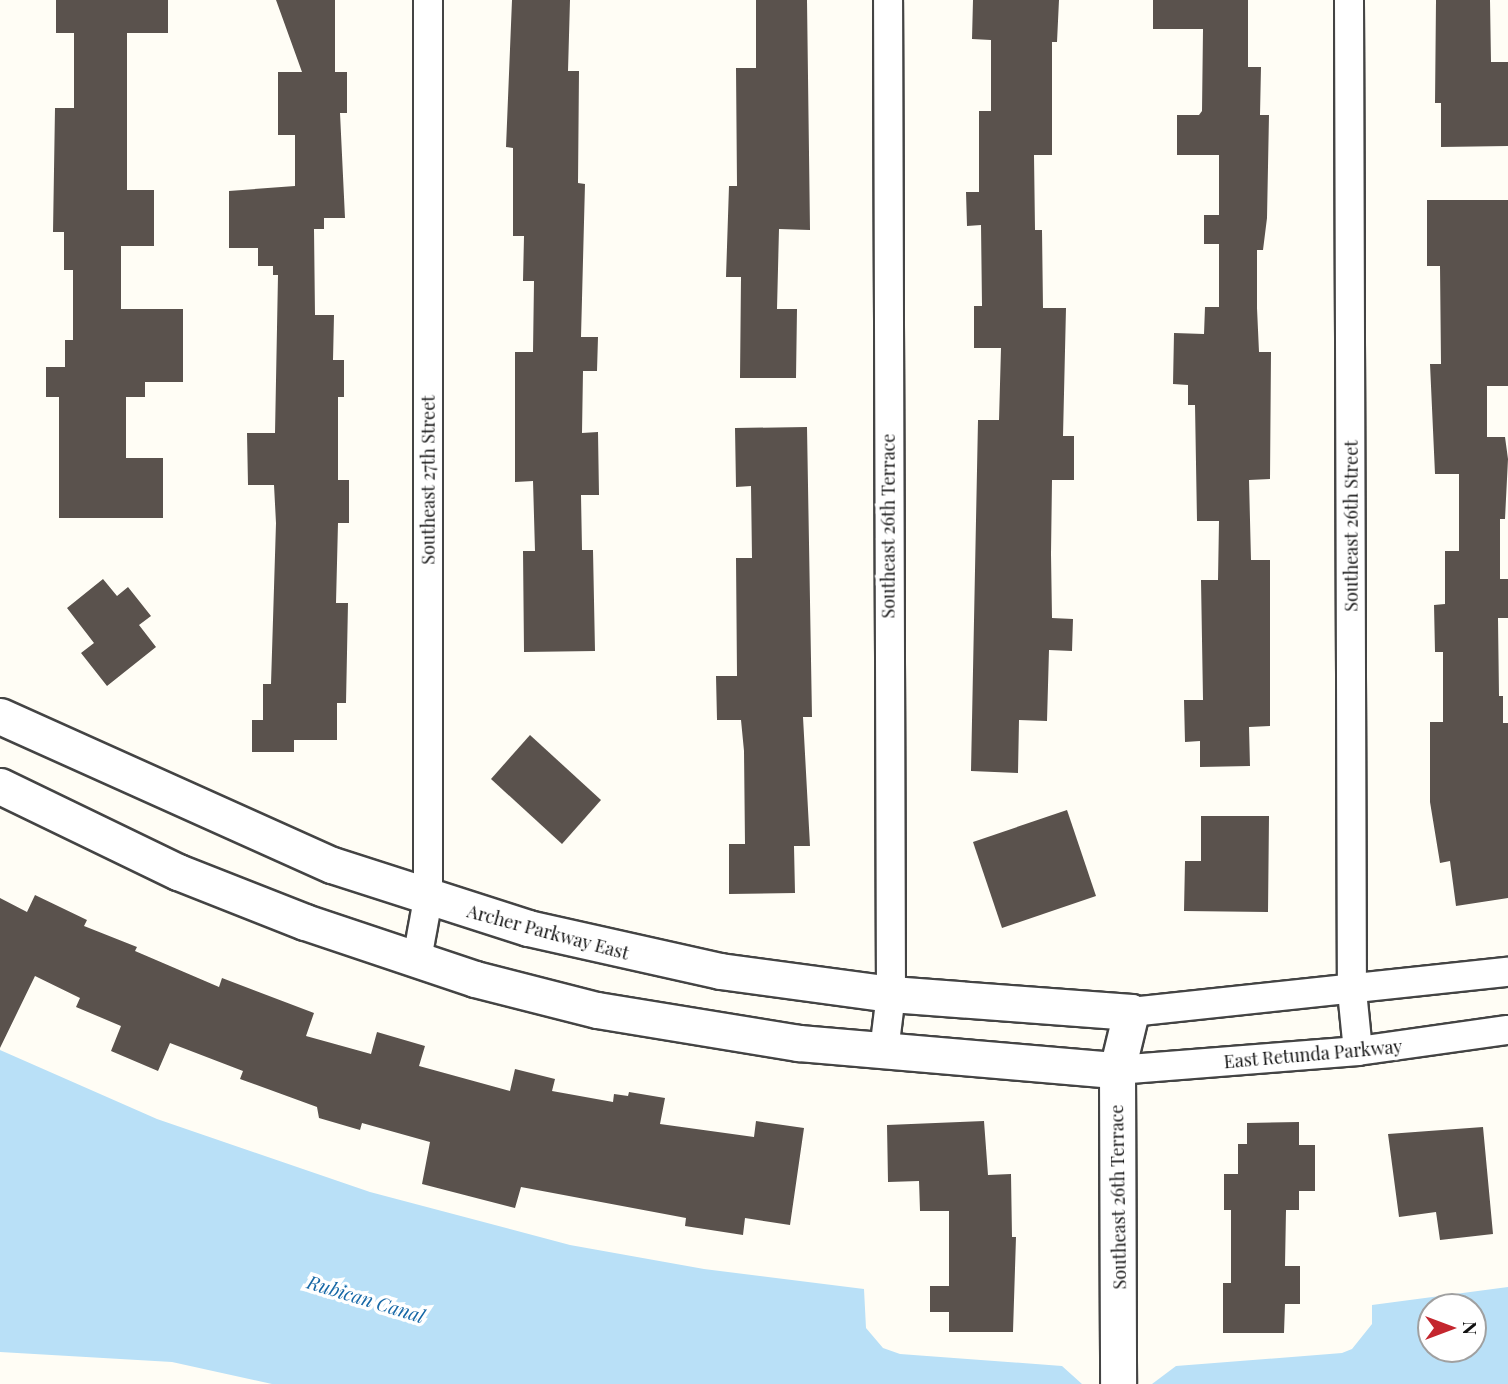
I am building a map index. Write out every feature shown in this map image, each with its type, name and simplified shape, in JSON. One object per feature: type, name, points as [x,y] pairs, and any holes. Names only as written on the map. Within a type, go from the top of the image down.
[{"type":"street","name":"Southeast 27th Street","points":[[417,959],[428,899],[428,0]]},
{"type":"street","name":"Southeast 26th Terrace","points":[[884,1051],[891,993],[888,0]]},
{"type":"street","name":"Southeast 26th Street","points":[[1349,0],[1352,990],[1358,1051]]},
{"type":"street","name":"Archer Parkway East","points":[[0,716],[332,865],[428,899],[628,954],[891,993],[1131,1012]]},
{"type":"street","points":[[0,786],[178,872],[417,959],[597,1010],[719,1032],[884,1051],[1117,1070]]},
{"type":"street","points":[[1131,1012],[1508,972]]},
{"type":"street","name":"Southeast 26th Terrace","points":[[1118,1384],[1117,1070],[1131,1012]]},
{"type":"street","name":"East Retunda Parkway","points":[[1117,1070],[1358,1051],[1508,1030]]},
{"type":"water","name":"Rubican Canal","points":[[0,1050],[157,1119],[370,1192],[570,1245],[704,1269],[864,1289],[866,1328],[883,1348],[900,1354],[1062,1366],[1082,1384],[272,1384],[172,1362],[0,1352]]},
{"type":"water","points":[[1508,1287],[1508,1384],[1152,1384],[1176,1366],[1342,1353],[1352,1349],[1372,1324],[1372,1305],[1417,1299],[1417,1363],[1487,1363],[1487,1293],[1463,1293]]},
{"type":"building","points":[[56,0],[168,0],[168,33],[127,33],[127,190],[154,190],[154,246],[121,246],[121,309],[183,309],[183,382],[145,382],[145,397],[126,397],[126,458],[163,458],[163,518],[59,518],[59,397],[46,397],[46,367],[65,367],[65,340],[73,340],[73,270],[64,270],[64,232],[53,232],[55,108],[74,108],[74,33],[56,33]]},
{"type":"building","points":[[276,0],[335,0],[335,72],[347,72],[347,113],[340,113],[345,218],[324,218],[324,229],[314,229],[315,315],[334,315],[333,360],[344,360],[344,397],[338,397],[338,480],[349,480],[349,523],[338,523],[336,603],[348,603],[346,703],[337,703],[337,740],[294,740],[294,752],[252,752],[252,720],[263,720],[263,684],[271,684],[276,523],[274,485],[248,485],[247,433],[275,433],[278,275],[273,275],[273,266],[258,266],[258,248],[229,248],[229,191],[295,186],[295,135],[278,135],[278,72],[302,72]]},
{"type":"building","points":[[512,0],[570,0],[568,71],[579,71],[578,183],[585,184],[581,337],[598,337],[597,371],[583,371],[582,433],[598,432],[599,495],[581,495],[582,550],[593,550],[595,651],[524,652],[523,551],[535,551],[533,481],[515,482],[515,352],[533,352],[534,281],[523,281],[524,236],[513,236],[513,148],[506,147]]},
{"type":"building","points":[[756,0],[807,0],[810,230],[779,229],[777,309],[797,309],[796,378],[740,378],[741,277],[726,277],[729,186],[737,186],[736,68],[756,68]]},
{"type":"building","points":[[973,0],[1059,0],[1057,42],[1052,42],[1052,155],[1034,155],[1035,230],[1042,230],[1043,308],[1066,308],[1063,436],[1074,436],[1074,480],[1052,480],[1052,618],[1073,619],[1072,651],[1049,650],[1047,721],[1019,720],[1018,773],[971,771],[978,420],[999,420],[1001,348],[974,348],[974,306],[982,306],[981,225],[967,226],[966,192],[979,192],[979,111],[991,111],[991,40],[972,39]]},
{"type":"building","points":[[1153,0],[1248,0],[1248,67],[1261,67],[1260,115],[1269,115],[1267,218],[1263,250],[1257,250],[1257,308],[1259,352],[1271,352],[1270,479],[1249,480],[1251,560],[1270,560],[1270,726],[1249,727],[1250,766],[1200,767],[1200,741],[1185,742],[1184,700],[1203,700],[1201,580],[1218,580],[1219,521],[1197,521],[1195,405],[1188,405],[1188,385],[1173,384],[1174,333],[1204,334],[1205,307],[1219,307],[1219,244],[1204,244],[1204,215],[1219,215],[1219,155],[1177,155],[1177,115],[1199,115],[1202,111],[1203,29],[1153,29]]},
{"type":"building","points":[[1436,0],[1490,0],[1491,62],[1508,62],[1508,146],[1441,147],[1441,103],[1435,103]]},
{"type":"building","points":[[1427,200],[1508,200],[1508,386],[1487,386],[1487,437],[1505,437],[1508,459],[1505,519],[1500,519],[1500,579],[1508,579],[1508,618],[1498,618],[1499,696],[1503,696],[1503,723],[1508,723],[1508,898],[1456,906],[1450,861],[1440,863],[1430,802],[1430,722],[1443,722],[1443,652],[1435,652],[1434,605],[1445,604],[1445,551],[1459,551],[1459,474],[1435,474],[1430,364],[1441,364],[1440,266],[1427,266]]},
{"type":"building","points":[[807,427],[812,717],[803,717],[810,846],[794,846],[795,893],[729,894],[729,844],[745,844],[744,751],[741,720],[717,720],[716,676],[737,676],[736,558],[752,558],[751,486],[736,487],[735,428]]},
{"type":"building","points":[[103,579],[117,596],[128,587],[151,616],[139,625],[156,647],[107,686],[81,653],[94,643],[67,608]]},
{"type":"building","points":[[530,735],[601,800],[562,844],[491,779]]},
{"type":"building","points":[[1067,810],[1096,896],[1002,928],[973,842]]},
{"type":"building","points":[[1201,816],[1269,816],[1268,912],[1184,911],[1185,861],[1201,861]]},
{"type":"building","points":[[35,895],[87,920],[84,926],[137,947],[135,951],[219,987],[222,978],[314,1013],[306,1036],[371,1054],[377,1032],[425,1046],[419,1066],[510,1091],[515,1069],[555,1079],[552,1091],[613,1102],[614,1094],[628,1096],[629,1092],[665,1098],[660,1124],[754,1137],[756,1121],[804,1128],[790,1225],[745,1218],[743,1235],[685,1226],[686,1218],[521,1187],[515,1208],[422,1184],[430,1142],[362,1123],[360,1130],[319,1118],[317,1107],[240,1079],[243,1071],[170,1043],[158,1071],[111,1051],[121,1026],[76,1007],[80,998],[35,976],[0,1048],[0,898],[27,912]]},
{"type":"building","points":[[984,1121],[988,1175],[1011,1174],[1012,1237],[1016,1237],[1013,1332],[949,1332],[949,1312],[930,1312],[930,1286],[949,1286],[949,1211],[920,1211],[919,1181],[888,1182],[887,1125]]},
{"type":"building","points":[[1299,1122],[1299,1145],[1315,1145],[1315,1191],[1299,1191],[1299,1210],[1286,1210],[1285,1266],[1300,1266],[1300,1304],[1285,1304],[1284,1333],[1223,1333],[1223,1283],[1231,1283],[1231,1210],[1224,1210],[1224,1174],[1238,1174],[1238,1144],[1247,1144],[1247,1123]]},
{"type":"building","points":[[1483,1127],[1493,1234],[1440,1240],[1436,1212],[1399,1217],[1388,1134]]}]
